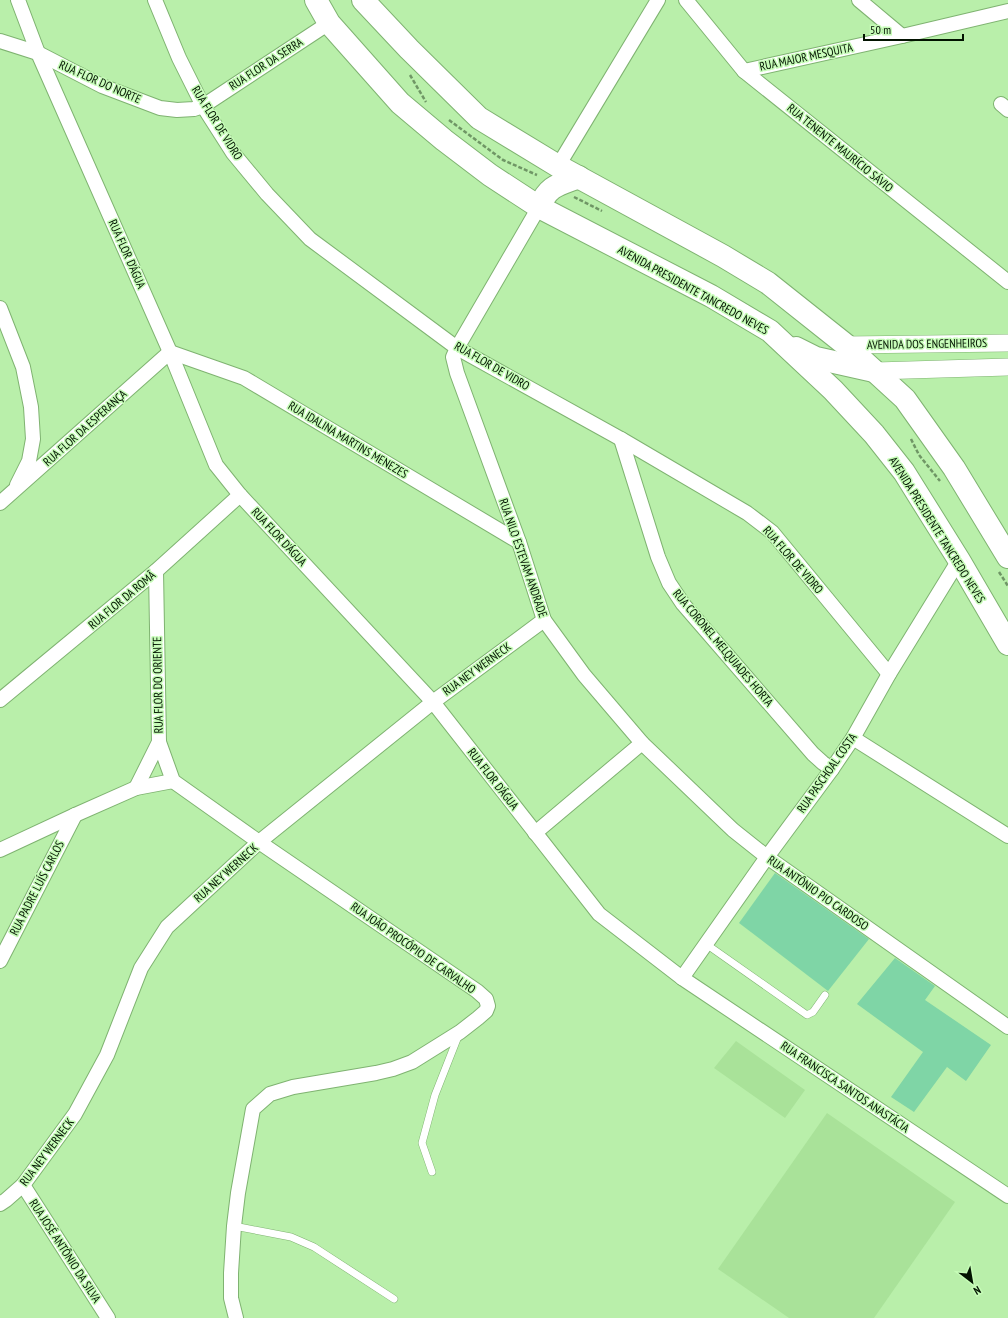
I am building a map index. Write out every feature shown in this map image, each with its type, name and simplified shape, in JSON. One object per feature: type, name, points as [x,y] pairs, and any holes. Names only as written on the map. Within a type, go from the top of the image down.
[{"type":"main road","name":"AVENIDA PRESIDENTE TANCREDO NEVES","points":[[316,0],[329,23],[400,103],[444,140],[490,175],[539,207],[711,296],[770,330],[833,390],[874,434],[904,472],[959,560],[1008,644]]},
{"type":"main road","points":[[363,0],[409,49],[479,118],[558,166],[723,256],[768,283],[846,344],[905,399],[954,468],[1008,557]]},
{"type":"main road","points":[[539,207],[543,198],[553,187],[579,177]]},
{"type":"main road","points":[[770,330],[816,358],[876,371]]},
{"type":"street","name":"RUA FLOR D'ÁGUA","points":[[18,0],[38,53],[170,352],[216,465],[240,495],[433,702],[599,914],[682,978]]},
{"type":"street","name":"RUA FLOR DE VIDRO","points":[[155,0],[179,58],[203,106],[233,153],[267,194],[310,239],[457,348],[621,439],[747,513],[772,532],[889,674]]},
{"type":"street","points":[[558,166],[658,0]]},
{"type":"street","name":"RUA TENENTE MAURÍCIO SÁVIO","points":[[686,0],[744,71],[1008,282]]},
{"type":"street","points":[[859,0],[902,36]]},
{"type":"street","name":"RUA MAJOR MESQUITA","points":[[744,71],[1008,11]]},
{"type":"street","name":"RUA FLOR DA SERRA","points":[[203,106],[329,23]]},
{"type":"street","name":"RUA FLOR DO NORTE","points":[[0,41],[38,53],[102,86],[160,108],[178,110],[194,109],[203,106]]},
{"type":"street","points":[[457,348],[539,207]]},
{"type":"street","points":[[0,308],[3,328],[23,367],[31,407],[33,439],[29,461],[13,492]]},
{"type":"street","name":"AVENIDA DOS ENGENHEIROS","points":[[846,344],[1008,343]]},
{"type":"street","name":"RUA NILO ESTEVAM ANDRADE","points":[[457,348],[453,357],[457,373],[519,542],[544,620],[584,674],[642,743]]},
{"type":"street","name":"RUA FLOR DA ESPERANÇA","points":[[0,503],[170,352]]},
{"type":"street","name":"RUA IDALINA MARTINS MENEZES","points":[[170,352],[244,378],[519,542]]},
{"type":"street","name":"AVENIDA DOS ENGENHEIROS","points":[[876,371],[1008,367]]},
{"type":"street","name":"RUA CORONEL MELQUIADES HORTA","points":[[621,439],[658,557],[669,583],[683,604],[813,754],[832,769]]},
{"type":"street","name":"RUA FLOR DA ROMÃ","points":[[0,700],[156,571],[240,495]]},
{"type":"street","name":"RUA PASCHOAL COSTA","points":[[682,978],[853,738],[889,674],[959,560]]},
{"type":"street","name":"RUA FLOR DO ORIENTE","points":[[136,788],[159,742],[156,571]]},
{"type":"street","name":"RUA NEY WERNECK","points":[[0,1204],[23,1185],[75,1114],[107,1055],[141,968],[167,927],[259,842],[433,702],[544,620]]},
{"type":"street","points":[[853,738],[1008,836]]},
{"type":"street","points":[[159,742],[173,781],[259,842]]},
{"type":"street","points":[[535,833],[642,743]]},
{"type":"street","name":"RUA ANTÔNIO PIO CARDOSO","points":[[642,743],[733,830],[767,857],[1008,1027]]},
{"type":"street","points":[[0,850],[75,814],[136,788],[173,781]]},
{"type":"street","name":"RUA PADRE LUÍS CARLOS","points":[[0,961],[75,814]]},
{"type":"street","name":"RUA JOÃO PROCÓPIO DE CARVALHO","points":[[236,1318],[231,1298],[234,1226],[238,1193],[253,1109],[270,1094],[293,1088],[394,1069],[412,1062],[460,1032],[486,1011],[488,1006],[486,999],[477,991],[259,842]]},
{"type":"street","name":"RUA FRANCISCA SANTOS ANASTÁCIA","points":[[682,978],[1008,1196]]},
{"type":"street","name":"RUA JOSÉ ANTÔNIO DA SILVA","points":[[23,1185],[108,1318]]},
{"type":"lane","points":[[706,944],[807,1015],[813,1012],[825,995]]},
{"type":"lane","points":[[432,1172],[422,1142],[435,1095],[460,1032]]},
{"type":"lane","points":[[234,1226],[291,1237],[314,1247],[394,1298]]},
{"type":"shaded area","points":[[736,1041],[805,1090],[785,1118],[714,1068]]},
{"type":"shaded area","points":[[827,1113],[955,1202],[874,1318],[789,1318],[718,1269]]},
{"type":"building","points":[[775,873],[869,939],[828,991],[739,923]]},
{"type":"building","points":[[895,958],[935,986],[925,1000],[991,1045],[966,1081],[947,1067],[914,1112],[891,1097],[923,1052],[857,1004]]}]
